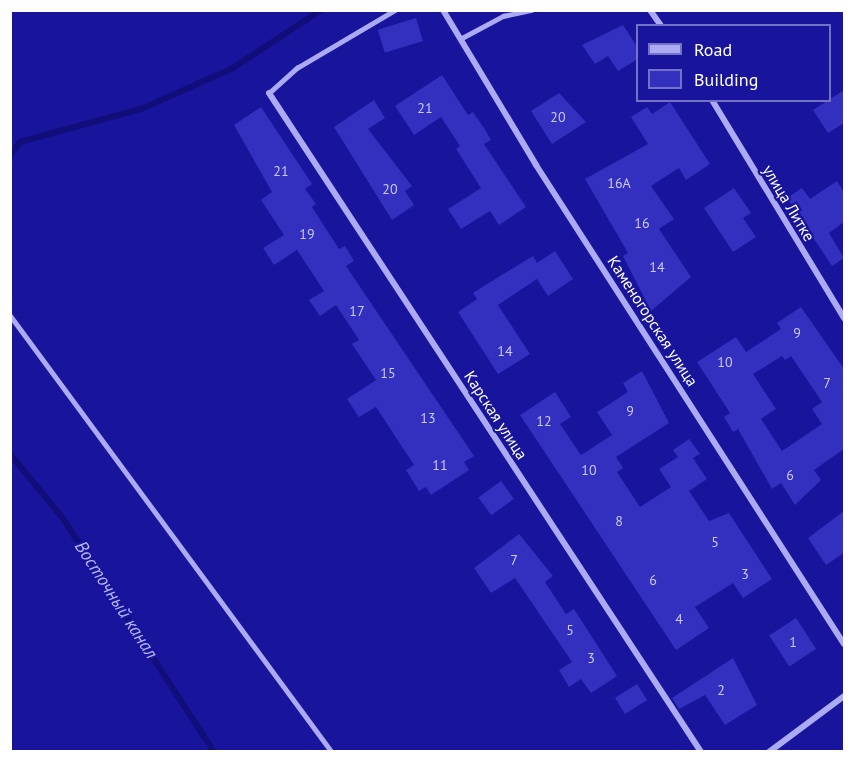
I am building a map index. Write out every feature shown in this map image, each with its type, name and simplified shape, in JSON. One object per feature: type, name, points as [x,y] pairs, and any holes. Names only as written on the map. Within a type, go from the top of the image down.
[{"type":"street","name":"Каменогорская улица","points":[[443,10],[844,644]]},
{"type":"street","points":[[650,10],[660,24]]},
{"type":"street","name":"Карская улица","points":[[269,93],[701,752]]},
{"type":"street","name":"улица Литке","points":[[713,102],[844,318]]},
{"type":"street","points":[[769,752],[844,696]]},
{"type":"lane","points":[[269,93],[297,68],[396,10]]},
{"type":"lane","points":[[460,39],[503,16],[531,10]]},
{"type":"lane","points":[[10,315],[332,752]]},
{"type":"building","points":[[416,18],[423,41],[385,53],[378,30]]},
{"type":"building","points":[[623,25],[636,45],[636,60],[618,71],[608,56],[595,64],[582,45]]},
{"type":"building","points":[[442,75],[468,115],[473,112],[484,128],[491,140],[484,144],[526,207],[499,225],[490,211],[461,229],[448,209],[481,188],[456,149],[460,146],[441,117],[414,135],[395,106]]},
{"type":"building","points":[[844,90],[844,123],[828,133],[813,110],[825,102],[831,102],[831,98]]},
{"type":"building","points":[[559,93],[586,122],[552,144],[531,111]]},
{"type":"building","points":[[374,100],[385,118],[368,129],[412,186],[405,191],[414,205],[392,220],[334,127]]},
{"type":"building","points":[[670,102],[710,164],[686,180],[679,168],[651,186],[674,219],[659,229],[691,277],[651,311],[623,256],[628,253],[585,179],[648,144],[631,117],[647,107],[652,114]]},
{"type":"building","points":[[261,107],[312,184],[305,189],[316,204],[312,207],[339,249],[345,246],[354,261],[346,266],[474,456],[464,462],[469,470],[431,495],[426,487],[419,491],[406,470],[414,465],[376,407],[359,417],[347,399],[376,380],[352,344],[359,340],[336,305],[320,316],[309,300],[324,291],[297,250],[274,265],[263,248],[284,235],[261,200],[272,192],[234,125]]},
{"type":"building","points":[[837,181],[844,192],[844,222],[829,233],[844,258],[832,266],[787,198],[802,188],[810,199]]},
{"type":"building","points":[[734,188],[751,213],[743,218],[756,237],[733,252],[704,208]]},
{"type":"building","points":[[555,251],[573,279],[548,296],[537,279],[498,305],[530,354],[498,374],[458,312],[477,299],[473,293],[487,284],[533,256],[537,263]]},
{"type":"building","points":[[801,307],[844,369],[844,449],[814,470],[821,480],[795,505],[781,483],[772,489],[738,429],[733,432],[724,417],[730,413],[697,362],[736,337],[746,352],[781,329],[777,323]],"holes":[[[782,356],[785,360],[791,356],[822,402],[812,409],[822,424],[782,451],[761,419],[776,409],[753,374]]]},
{"type":"building","points":[[642,371],[669,423],[616,457],[623,468],[617,472],[640,507],[671,487],[659,469],[678,457],[673,450],[689,439],[700,454],[693,458],[707,479],[689,491],[709,521],[729,513],[772,579],[743,598],[733,583],[695,607],[709,628],[676,650],[520,415],[555,392],[571,417],[560,424],[581,455],[612,435],[597,412],[628,392],[623,383]]},
{"type":"building","points":[[501,481],[514,499],[491,515],[478,497]]},
{"type":"building","points":[[844,511],[844,553],[826,565],[808,538]]},
{"type":"building","points":[[519,534],[553,576],[545,582],[566,614],[574,609],[617,676],[591,693],[581,679],[569,687],[559,670],[572,662],[515,578],[491,593],[474,568]]},
{"type":"building","points":[[796,618],[816,649],[789,666],[769,635]]},
{"type":"building","points":[[733,658],[757,705],[725,725],[705,695],[679,709],[672,698]]},
{"type":"building","points":[[637,684],[647,700],[625,714],[615,698]]},
{"type":"waterway","name":"Восточный канал","points":[[10,155],[20,142],[141,109],[233,68],[321,10]]},
{"type":"waterway","name":"Восточный канал","points":[[10,454],[62,517],[214,752]]}]
